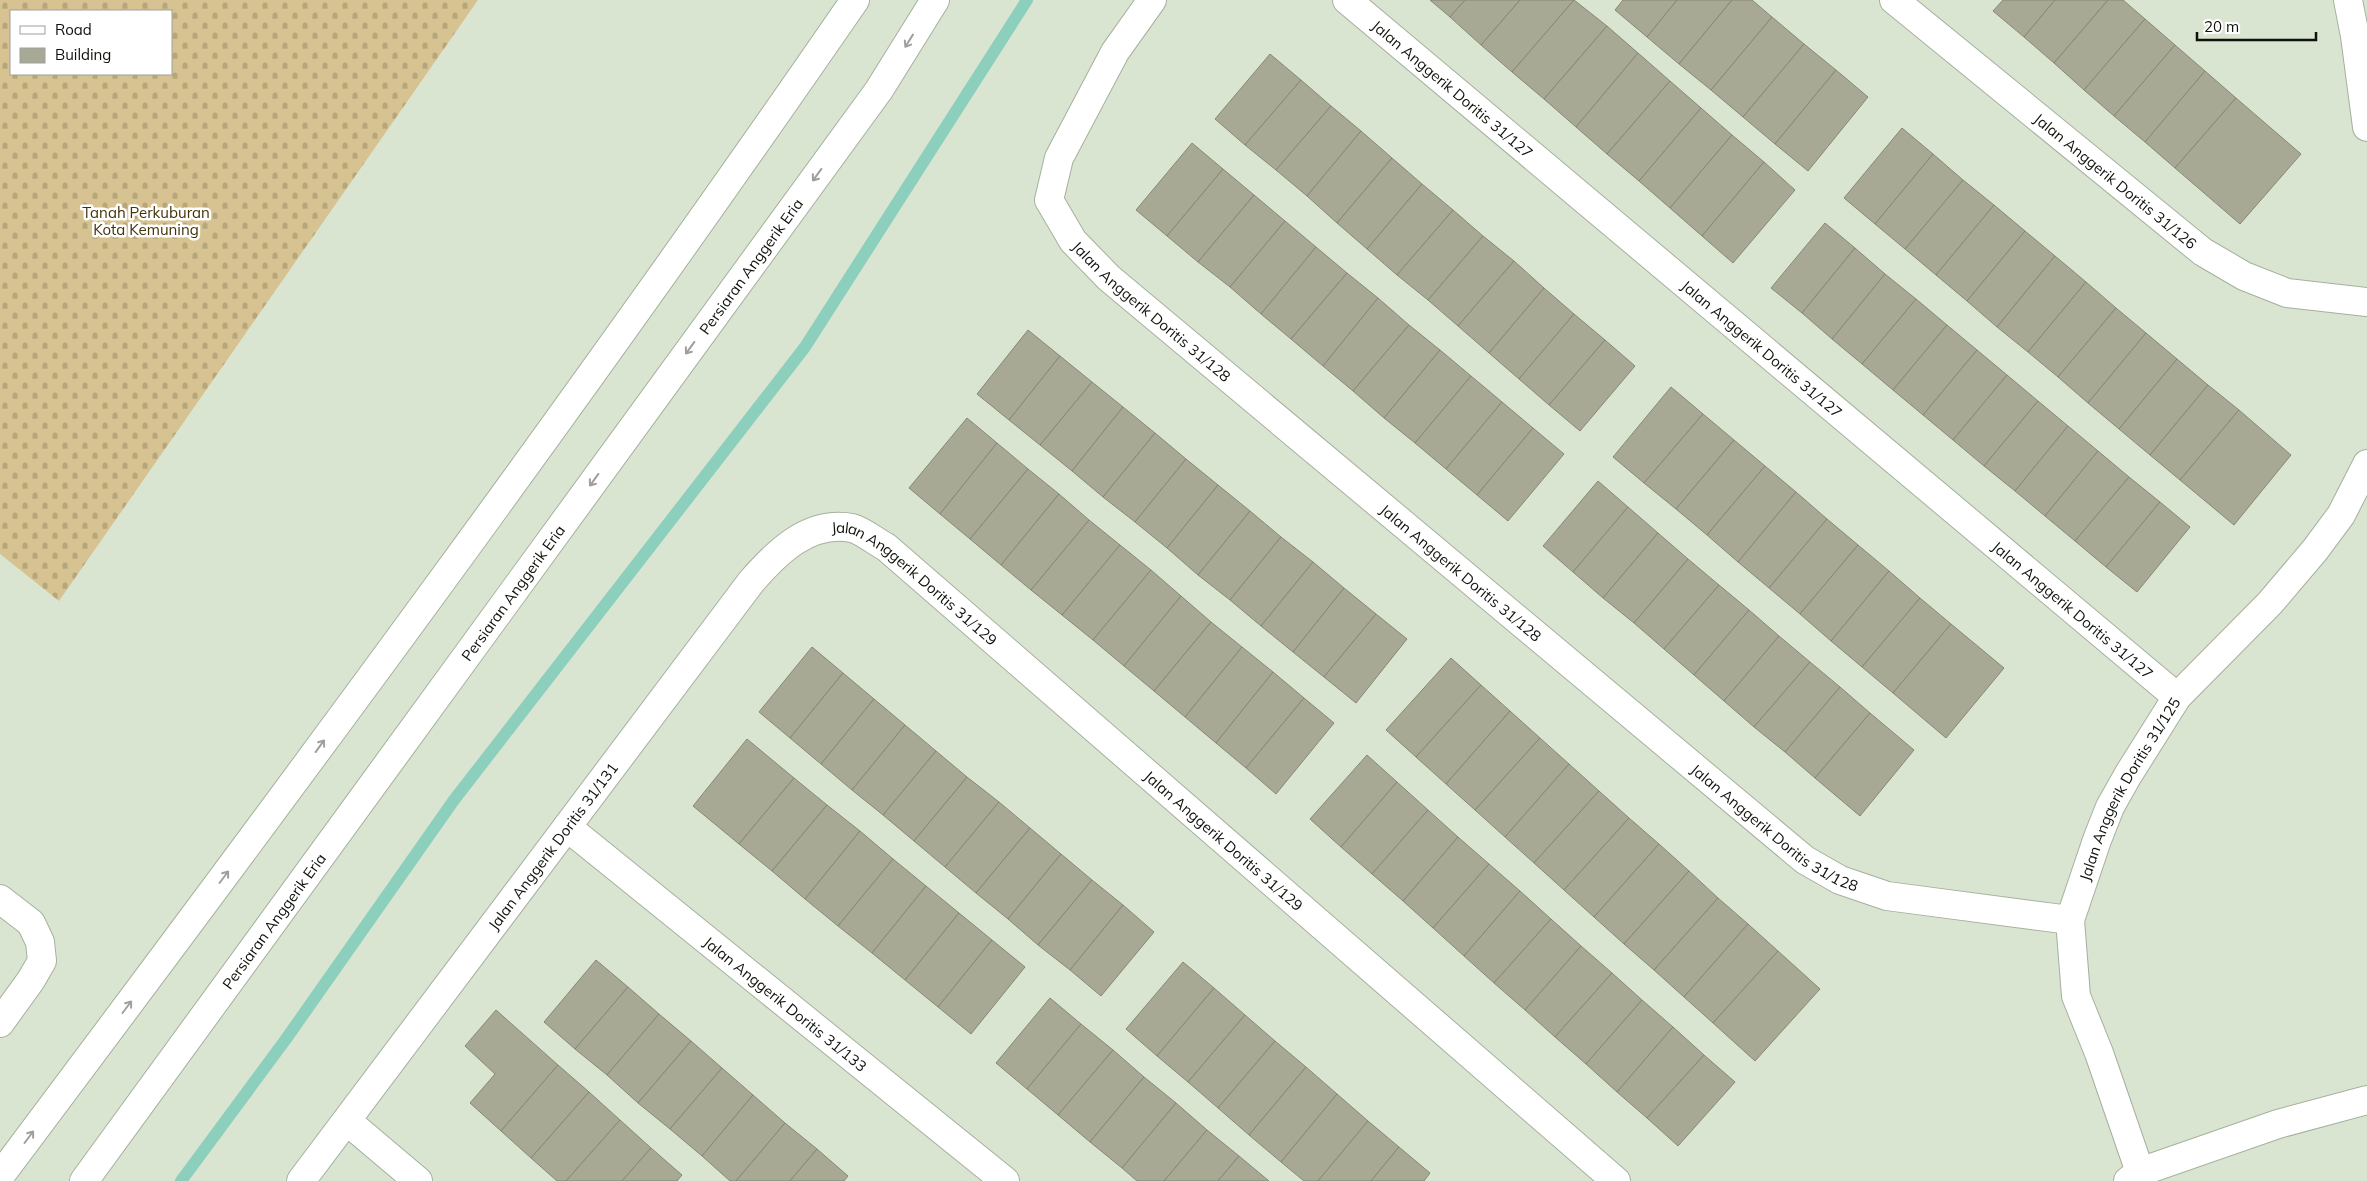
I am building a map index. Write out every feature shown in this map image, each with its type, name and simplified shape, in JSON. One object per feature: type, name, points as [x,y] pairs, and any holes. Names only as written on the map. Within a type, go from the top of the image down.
[{"type":"street","points":[[0,1176],[243,853],[718,199],[855,0]]},
{"type":"street","name":"Persiaran Anggerik Eria","points":[[84,1181],[879,90],[935,0]]},
{"type":"street","name":"Jalan Anggerik Doritis 31/128","points":[[1152,0],[1115,52],[1059,158],[1049,200],[1072,241],[1109,278],[1805,860],[1840,880],[1887,896],[2070,920]]},
{"type":"street","name":"Jalan Anggerik Doritis 31/127","points":[[1347,0],[2177,697]]},
{"type":"street","name":"Jalan Anggerik Doritis 31/126","points":[[1894,0],[2203,252],[2244,276],[2287,293],[2367,302]]},
{"type":"street","points":[[2348,0],[2355,36],[2367,127]]},
{"type":"street","name":"Jalan Anggerik Doritis 31/125","points":[[2134,1177],[2098,1053],[2076,996],[2070,920],[2096,840],[2110,807],[2128,775],[2177,697],[2270,603],[2315,550],[2341,515],[2367,464]]},
{"type":"street","name":"Jalan Anggerik Doritis 31/131","points":[[301,1181],[733,605],[768,562],[790,544],[820,527]]},
{"type":"street","name":"Jalan Anggerik Doritis 31/129","points":[[820,527],[854,528],[886,547],[1616,1181]]},
{"type":"street","name":"Jalan Anggerik Doritis 31/133","points":[[567,827],[1005,1181]]},
{"type":"street","points":[[0,899],[31,923],[40,942],[42,960],[31,980],[0,1023]]},
{"type":"street","points":[[2134,1177],[2278,1124],[2367,1100]]},
{"type":"street","points":[[347,1122],[418,1181]]},
{"type":"green space","name":"Tanah Perkuburan Kota Kemuning","points":[[0,0],[478,0],[59,601],[0,554]]},
{"type":"building","points":[[1430,0],[1465,0],[1450,17]]},
{"type":"building","points":[[1465,0],[1520,0],[1481,45],[1450,17]]},
{"type":"building","points":[[1520,0],[1574,0],[1512,72],[1481,45]]},
{"type":"building","points":[[1574,0],[1607,26],[1544,99],[1512,72]]},
{"type":"building","points":[[1623,0],[1677,0],[1647,37],[1615,10]]},
{"type":"building","points":[[1677,0],[1732,0],[1679,64],[1647,37]]},
{"type":"building","points":[[1732,0],[1752,0],[1772,17],[1711,90],[1679,64]]},
{"type":"building","points":[[2003,0],[2055,0],[2024,37],[1993,11]]},
{"type":"building","points":[[2055,0],[2108,0],[2054,63],[2024,37]]},
{"type":"building","points":[[2108,0],[2123,0],[2145,19],[2084,90],[2054,63]]},
{"type":"building","points":[[1772,17],[1804,44],[1743,117],[1711,90]]},
{"type":"building","points":[[2145,19],[2175,45],[2114,116],[2084,90]]},
{"type":"building","points":[[1607,26],[1638,53],[1576,127],[1544,99]]},
{"type":"building","points":[[1804,44],[1836,70],[1775,144],[1743,117]]},
{"type":"building","points":[[2175,45],[2205,71],[2145,142],[2114,116]]},
{"type":"building","points":[[1638,53],[1670,81],[1607,154],[1576,127]]},
{"type":"building","points":[[1270,54],[1301,80],[1245,145],[1215,119]]},
{"type":"building","points":[[1836,70],[1868,97],[1808,171],[1775,144]]},
{"type":"building","points":[[2205,71],[2236,98],[2175,168],[2145,142]]},
{"type":"building","points":[[1301,80],[1331,106],[1276,170],[1245,145]]},
{"type":"building","points":[[1670,81],[1701,108],[1639,181],[1607,154]]},
{"type":"building","points":[[2236,98],[2301,154],[2240,224],[2175,168]]},
{"type":"building","points":[[1331,106],[1361,131],[1307,196],[1276,170]]},
{"type":"building","points":[[1701,108],[1732,135],[1670,208],[1639,181]]},
{"type":"building","points":[[1902,128],[1933,154],[1875,224],[1844,198]]},
{"type":"building","points":[[1361,131],[1392,158],[1337,223],[1307,196]]},
{"type":"building","points":[[1732,135],[1764,162],[1702,236],[1670,208]]},
{"type":"building","points":[[1192,143],[1223,169],[1167,236],[1136,210]]},
{"type":"building","points":[[1933,154],[1963,180],[1905,249],[1875,224]]},
{"type":"building","points":[[1392,158],[1422,184],[1367,249],[1337,223]]},
{"type":"building","points":[[1764,162],[1795,190],[1733,263],[1702,236]]},
{"type":"building","points":[[1223,169],[1254,195],[1198,262],[1167,236]]},
{"type":"building","points":[[1963,180],[1994,205],[1936,275],[1905,249]]},
{"type":"building","points":[[1422,184],[1453,210],[1397,275],[1367,249]]},
{"type":"building","points":[[1254,195],[1285,221],[1230,287],[1198,262]]},
{"type":"building","points":[[1994,205],[2025,231],[1967,301],[1936,275]]},
{"type":"building","points":[[1453,210],[1483,236],[1428,300],[1397,275]]},
{"type":"building","points":[[1285,221],[1316,247],[1261,314],[1230,287]]},
{"type":"building","points":[[1825,223],[1855,248],[1802,313],[1771,288]]},
{"type":"building","points":[[2025,231],[2055,256],[1997,327],[1967,301]]},
{"type":"building","points":[[1483,236],[1514,261],[1458,326],[1428,300]]},
{"type":"building","points":[[1316,247],[1347,273],[1291,339],[1261,314]]},
{"type":"building","points":[[1855,248],[1885,274],[1832,339],[1802,313]]},
{"type":"building","points":[[2055,256],[2086,282],[2028,352],[1997,327]]},
{"type":"building","points":[[1514,261],[1544,288],[1489,353],[1458,326]]},
{"type":"building","points":[[1347,273],[1378,298],[1323,366],[1291,339]]},
{"type":"building","points":[[1885,274],[1916,299],[1862,364],[1832,339]]},
{"type":"building","points":[[2086,282],[2116,308],[2058,377],[2028,352]]},
{"type":"building","points":[[1544,288],[1574,314],[1519,379],[1489,353]]},
{"type":"building","points":[[1378,298],[1409,325],[1353,391],[1323,366]]},
{"type":"building","points":[[1916,299],[1947,325],[1893,390],[1862,364]]},
{"type":"building","points":[[2116,308],[2146,333],[2088,403],[2058,377]]},
{"type":"building","points":[[1574,314],[1605,340],[1549,405],[1519,379]]},
{"type":"building","points":[[1409,325],[1440,350],[1384,418],[1353,391]]},
{"type":"building","points":[[1947,325],[1977,350],[1923,415],[1893,390]]},
{"type":"building","points":[[1028,330],[1060,356],[1009,420],[977,394]]},
{"type":"building","points":[[2146,333],[2177,359],[2119,429],[2088,403]]},
{"type":"building","points":[[1605,340],[1635,366],[1580,431],[1549,405]]},
{"type":"building","points":[[1440,350],[1471,376],[1415,443],[1384,418]]},
{"type":"building","points":[[1977,350],[2007,375],[1953,440],[1923,415]]},
{"type":"building","points":[[1060,356],[1092,382],[1040,445],[1009,420]]},
{"type":"building","points":[[2177,359],[2208,385],[2150,455],[2119,429]]},
{"type":"building","points":[[2007,375],[2038,401],[1984,466],[1953,440]]},
{"type":"building","points":[[1471,376],[1502,402],[1446,469],[1415,443]]},
{"type":"building","points":[[1092,382],[1123,407],[1072,471],[1040,445]]},
{"type":"building","points":[[2208,385],[2239,410],[2180,480],[2150,455]]},
{"type":"building","points":[[1671,387],[1703,414],[1644,483],[1613,457]]},
{"type":"building","points":[[2038,401],[2068,426],[2015,491],[1984,466]]},
{"type":"building","points":[[1502,402],[1533,428],[1477,495],[1446,469]]},
{"type":"building","points":[[1123,407],[1155,433],[1103,497],[1072,471]]},
{"type":"building","points":[[2239,410],[2291,455],[2234,525],[2180,480]]},
{"type":"building","points":[[1703,414],[1734,440],[1676,509],[1644,483]]},
{"type":"building","points":[[967,418],[997,443],[940,514],[909,488]]},
{"type":"building","points":[[2068,426],[2098,451],[2045,516],[2015,491]]},
{"type":"building","points":[[1533,428],[1564,454],[1508,521],[1477,495]]},
{"type":"building","points":[[1155,433],[1186,459],[1135,522],[1103,497]]},
{"type":"building","points":[[1734,440],[1765,466],[1707,535],[1676,509]]},
{"type":"building","points":[[997,443],[1028,469],[970,539],[940,514]]},
{"type":"building","points":[[2098,451],[2129,477],[2075,541],[2045,516]]},
{"type":"building","points":[[1186,459],[1218,485],[1167,548],[1135,522]]},
{"type":"building","points":[[1765,466],[1796,492],[1738,562],[1707,535]]},
{"type":"building","points":[[1028,469],[1059,494],[1001,565],[970,539]]},
{"type":"building","points":[[2129,477],[2160,502],[2106,567],[2075,541]]},
{"type":"building","points":[[1598,481],[1628,507],[1573,572],[1543,546]]},
{"type":"building","points":[[1218,485],[1250,511],[1198,575],[1167,548]]},
{"type":"building","points":[[1796,492],[1827,519],[1769,588],[1738,562]]},
{"type":"building","points":[[1059,494],[1089,520],[1031,590],[1001,565]]},
{"type":"building","points":[[2160,502],[2190,527],[2137,592],[2106,567]]},
{"type":"building","points":[[1628,507],[1658,533],[1603,598],[1573,572]]},
{"type":"building","points":[[1250,511],[1281,537],[1230,600],[1198,575]]},
{"type":"building","points":[[1827,519],[1858,545],[1800,614],[1769,588]]},
{"type":"building","points":[[1089,520],[1120,545],[1062,615],[1031,590]]},
{"type":"building","points":[[1658,533],[1688,559],[1634,623],[1603,598]]},
{"type":"building","points":[[1281,537],[1313,562],[1261,626],[1230,600]]},
{"type":"building","points":[[1120,545],[1151,570],[1093,640],[1062,615]]},
{"type":"building","points":[[1858,545],[1889,571],[1831,641],[1800,614]]},
{"type":"building","points":[[1688,559],[1719,585],[1664,649],[1634,623]]},
{"type":"building","points":[[1313,562],[1344,588],[1293,652],[1261,626]]},
{"type":"building","points":[[1151,570],[1181,596],[1124,666],[1093,640]]},
{"type":"building","points":[[1889,571],[1920,598],[1862,667],[1831,641]]},
{"type":"building","points":[[1719,585],[1749,610],[1694,675],[1664,649]]},
{"type":"building","points":[[1344,588],[1376,614],[1324,677],[1293,652]]},
{"type":"building","points":[[1181,596],[1211,622],[1154,691],[1124,666]]},
{"type":"building","points":[[1920,598],[1951,624],[1893,693],[1862,667]]},
{"type":"building","points":[[1749,610],[1779,636],[1724,701],[1694,675]]},
{"type":"building","points":[[1376,614],[1407,639],[1356,703],[1324,677]]},
{"type":"building","points":[[1211,622],[1242,647],[1185,717],[1154,691]]},
{"type":"building","points":[[1951,624],[2004,668],[1946,738],[1893,693]]},
{"type":"building","points":[[1779,636],[1810,662],[1754,727],[1724,701]]},
{"type":"building","points":[[812,647],[843,673],[790,738],[759,712]]},
{"type":"building","points":[[1242,647],[1273,672],[1216,743],[1185,717]]},
{"type":"building","points":[[1451,658],[1481,685],[1416,757],[1386,730]]},
{"type":"building","points":[[1810,662],[1840,687],[1785,752],[1754,727]]},
{"type":"building","points":[[1273,672],[1304,698],[1246,768],[1216,743]]},
{"type":"building","points":[[843,673],[874,699],[821,764],[790,738]]},
{"type":"building","points":[[1481,685],[1510,711],[1446,784],[1416,757]]},
{"type":"building","points":[[1840,687],[1870,713],[1815,778],[1785,752]]},
{"type":"building","points":[[1304,698],[1334,723],[1276,794],[1246,768]]},
{"type":"building","points":[[874,699],[905,725],[852,790],[821,764]]},
{"type":"building","points":[[1510,711],[1540,738],[1475,810],[1446,784]]},
{"type":"building","points":[[1870,713],[1914,750],[1860,816],[1815,778]]},
{"type":"building","points":[[905,725],[936,751],[883,815],[852,790]]},
{"type":"building","points":[[1540,738],[1569,764],[1505,837],[1475,810]]},
{"type":"building","points":[[747,739],[794,778],[739,844],[693,806]]},
{"type":"building","points":[[936,751],[967,777],[914,841],[883,815]]},
{"type":"building","points":[[1367,755],[1397,782],[1341,847],[1310,819]]},
{"type":"building","points":[[1569,764],[1599,791],[1534,863],[1505,837]]},
{"type":"building","points":[[967,777],[999,802],[945,867],[914,841]]},
{"type":"building","points":[[794,778],[827,805],[772,871],[739,844]]},
{"type":"building","points":[[1397,782],[1428,810],[1372,874],[1341,847]]},
{"type":"building","points":[[1599,791],[1629,818],[1564,890],[1534,863]]},
{"type":"building","points":[[999,802],[1030,828],[976,893],[945,867]]},
{"type":"building","points":[[827,805],[860,831],[805,899],[772,871]]},
{"type":"building","points":[[1428,810],[1458,837],[1403,901],[1372,874]]},
{"type":"building","points":[[1629,818],[1659,844],[1594,917],[1564,890]]},
{"type":"building","points":[[1030,828],[1061,854],[1008,919],[976,893]]},
{"type":"building","points":[[860,831],[893,859],[838,926],[805,899]]},
{"type":"building","points":[[1458,837],[1489,864],[1433,928],[1403,901]]},
{"type":"building","points":[[1659,844],[1689,871],[1624,944],[1594,917]]},
{"type":"building","points":[[1061,854],[1092,880],[1038,945],[1008,919]]},
{"type":"building","points":[[893,859],[926,886],[872,953],[838,926]]},
{"type":"building","points":[[1489,864],[1520,891],[1464,956],[1433,928]]},
{"type":"building","points":[[1689,871],[1718,898],[1654,970],[1624,944]]},
{"type":"building","points":[[1092,880],[1123,905],[1070,970],[1038,945]]},
{"type":"building","points":[[926,886],[959,913],[905,980],[872,953]]},
{"type":"building","points":[[1520,891],[1551,919],[1494,983],[1464,956]]},
{"type":"building","points":[[1718,898],[1748,924],[1684,997],[1654,970]]},
{"type":"building","points":[[1123,905],[1154,932],[1101,996],[1070,970]]},
{"type":"building","points":[[959,913],[992,940],[938,1007],[905,980]]},
{"type":"building","points":[[1551,919],[1581,946],[1525,1010],[1494,983]]},
{"type":"building","points":[[1748,924],[1778,951],[1713,1023],[1684,997]]},
{"type":"building","points":[[992,940],[1025,967],[971,1034],[938,1007]]},
{"type":"building","points":[[1581,946],[1612,973],[1555,1037],[1525,1010]]},
{"type":"building","points":[[1778,951],[1820,989],[1755,1061],[1713,1023]]},
{"type":"building","points":[[596,960],[628,987],[575,1049],[544,1022]]},
{"type":"building","points":[[1183,962],[1214,988],[1157,1056],[1126,1029]]},
{"type":"building","points":[[1612,973],[1642,1000],[1586,1064],[1555,1037]]},
{"type":"building","points":[[628,987],[659,1014],[607,1075],[575,1049]]},
{"type":"building","points":[[1214,988],[1245,1015],[1188,1082],[1157,1056]]},
{"type":"building","points":[[1050,998],[1081,1024],[1027,1089],[996,1063]]},
{"type":"building","points":[[1642,1000],[1673,1027],[1617,1092],[1586,1064]]},
{"type":"building","points":[[496,1010],[558,1065],[501,1131],[470,1103],[495,1074],[465,1046]]},
{"type":"building","points":[[659,1014],[691,1041],[638,1103],[607,1075]]},
{"type":"building","points":[[1245,1015],[1275,1041],[1218,1108],[1188,1082]]},
{"type":"building","points":[[1081,1024],[1113,1050],[1058,1115],[1027,1089]]},
{"type":"building","points":[[1673,1027],[1704,1055],[1647,1118],[1617,1092]]},
{"type":"building","points":[[691,1041],[722,1068],[670,1129],[638,1103]]},
{"type":"building","points":[[1275,1041],[1306,1067],[1249,1135],[1218,1108]]},
{"type":"building","points":[[1113,1050],[1144,1077],[1090,1142],[1058,1115]]},
{"type":"building","points":[[1704,1055],[1735,1082],[1678,1146],[1647,1118]]},
{"type":"building","points":[[558,1065],[589,1092],[531,1158],[501,1131]]},
{"type":"building","points":[[1306,1067],[1337,1094],[1281,1162],[1249,1135]]},
{"type":"building","points":[[722,1068],[753,1095],[702,1156],[670,1129]]},
{"type":"building","points":[[1144,1077],[1176,1103],[1122,1168],[1090,1142]]},
{"type":"building","points":[[589,1092],[620,1120],[566,1181],[557,1181],[531,1158]]},
{"type":"building","points":[[1337,1094],[1368,1121],[1318,1181],[1304,1181],[1281,1162]]},
{"type":"building","points":[[753,1095],[785,1123],[736,1181],[730,1181],[702,1156]]},
{"type":"building","points":[[1176,1103],[1207,1130],[1164,1181],[1137,1181],[1122,1168]]},
{"type":"building","points":[[620,1120],[651,1148],[622,1181],[566,1181]]},
{"type":"building","points":[[1368,1121],[1399,1147],[1371,1181],[1318,1181]]},
{"type":"building","points":[[785,1123],[817,1149],[790,1181],[736,1181]]},
{"type":"building","points":[[1207,1130],[1239,1156],[1218,1181],[1164,1181]]},
{"type":"building","points":[[1399,1147],[1430,1173],[1424,1181],[1371,1181]]},
{"type":"building","points":[[651,1148],[682,1175],[677,1181],[622,1181]]},
{"type":"building","points":[[817,1149],[848,1176],[844,1181],[790,1181]]},
{"type":"building","points":[[1239,1156],[1269,1181],[1218,1181]]},
{"type":"waterway","points":[[181,1181],[286,1039],[454,800],[805,347],[1027,0]]}]
